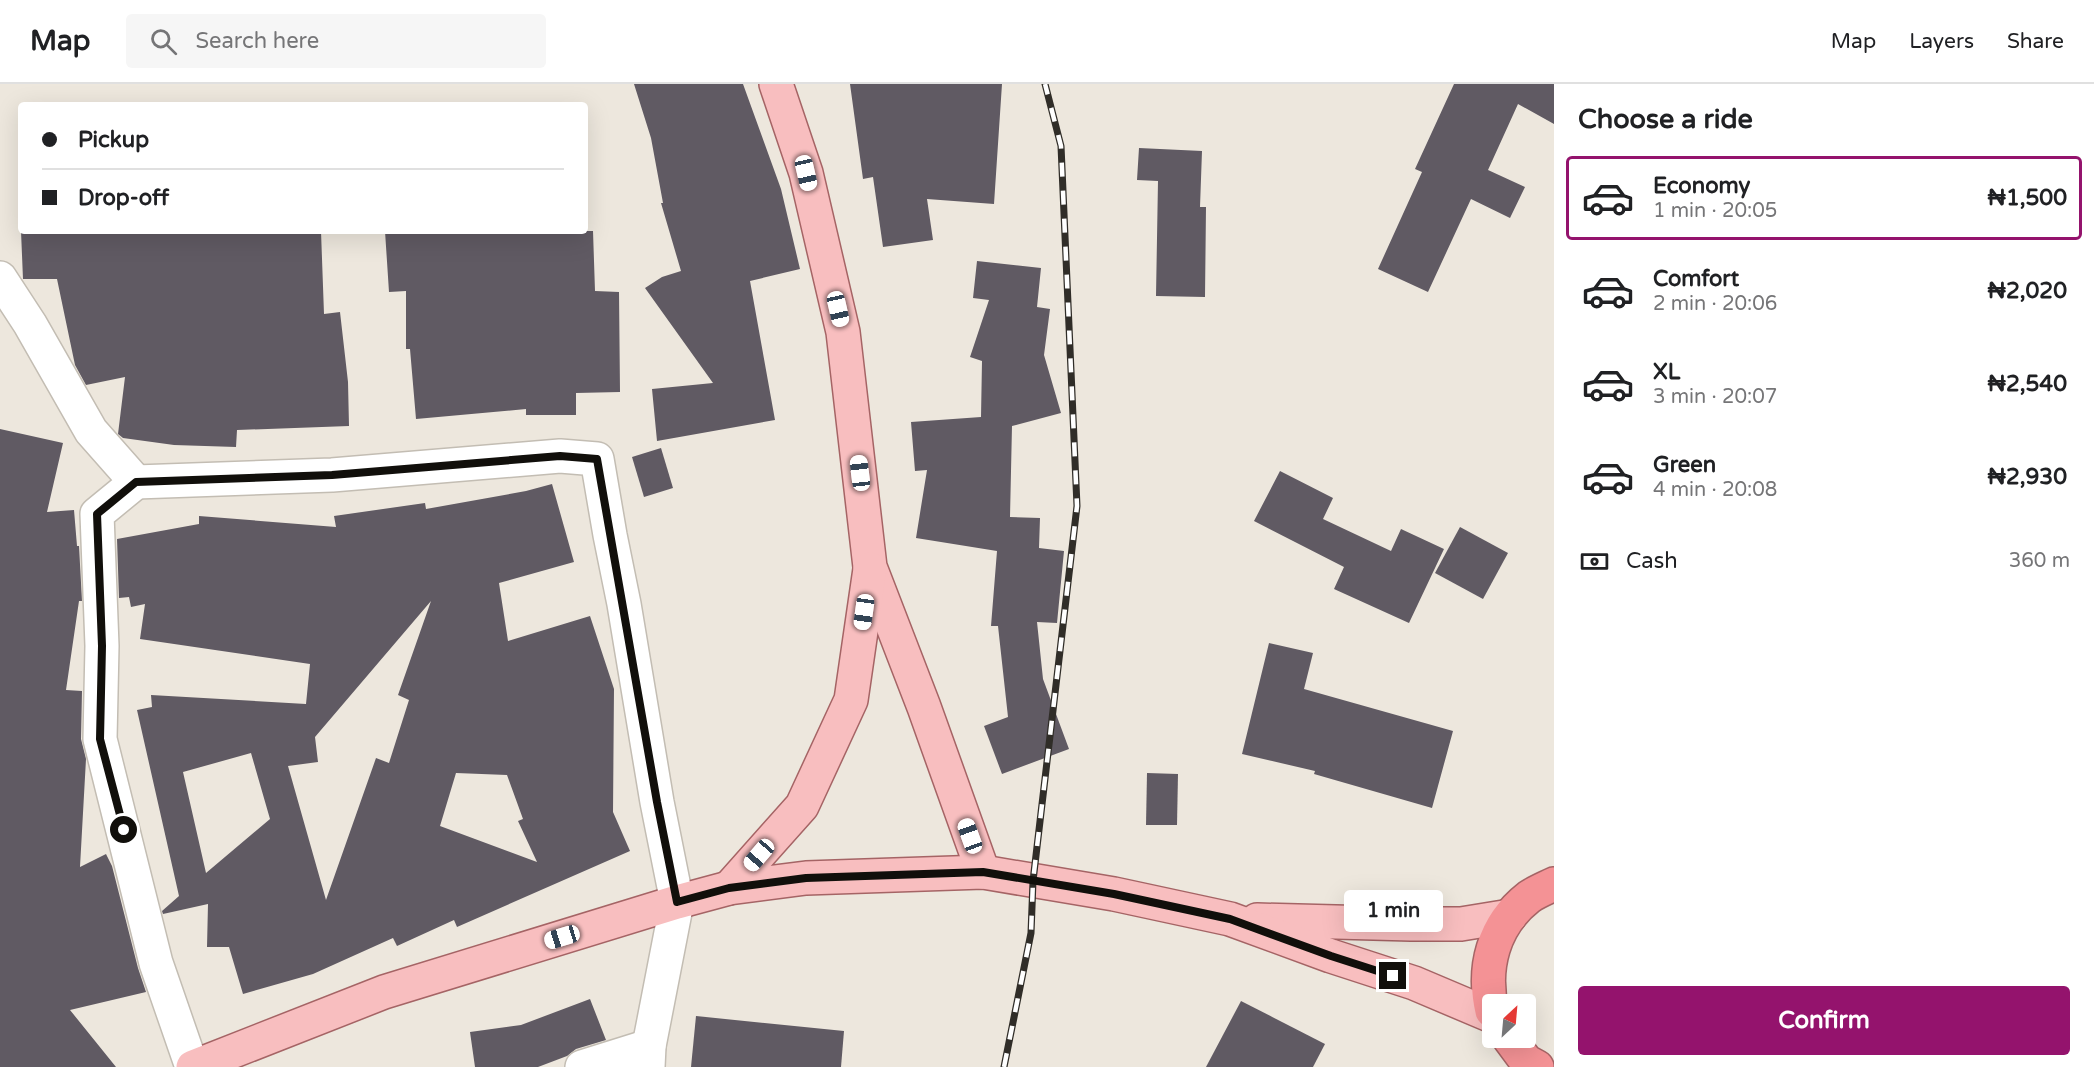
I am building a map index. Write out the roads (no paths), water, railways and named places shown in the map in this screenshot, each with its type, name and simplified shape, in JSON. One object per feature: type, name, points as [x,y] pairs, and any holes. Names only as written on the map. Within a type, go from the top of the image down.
[{"type":"highway","points":[[1488,994],[1488,964],[1496,939],[1510,916],[1530,897],[1554,884]]},
{"type":"main road","points":[[776,84],[806,173],[843,332],[870,567],[924,707],[983,872]]},
{"type":"main road","points":[[729,888],[802,806],[851,700],[870,567]]},
{"type":"main road","points":[[192,1067],[384,992],[677,902],[729,888],[806,878],[983,872],[1114,894],[1230,919],[1414,983],[1482,1012]]},
{"type":"main road","points":[[1230,919],[1461,924],[1510,916]]},
{"type":"street","points":[[0,278],[30,324],[92,431],[136,482]]},
{"type":"street","points":[[192,1067],[156,963],[100,739],[102,646],[97,514],[136,482],[332,475],[560,456],[597,459],[657,802],[677,902],[649,1057],[582,1067]]},
{"type":"railway","points":[[1004,1067],[1031,933],[1033,881],[1077,506],[1061,146],[1045,84]]}]
